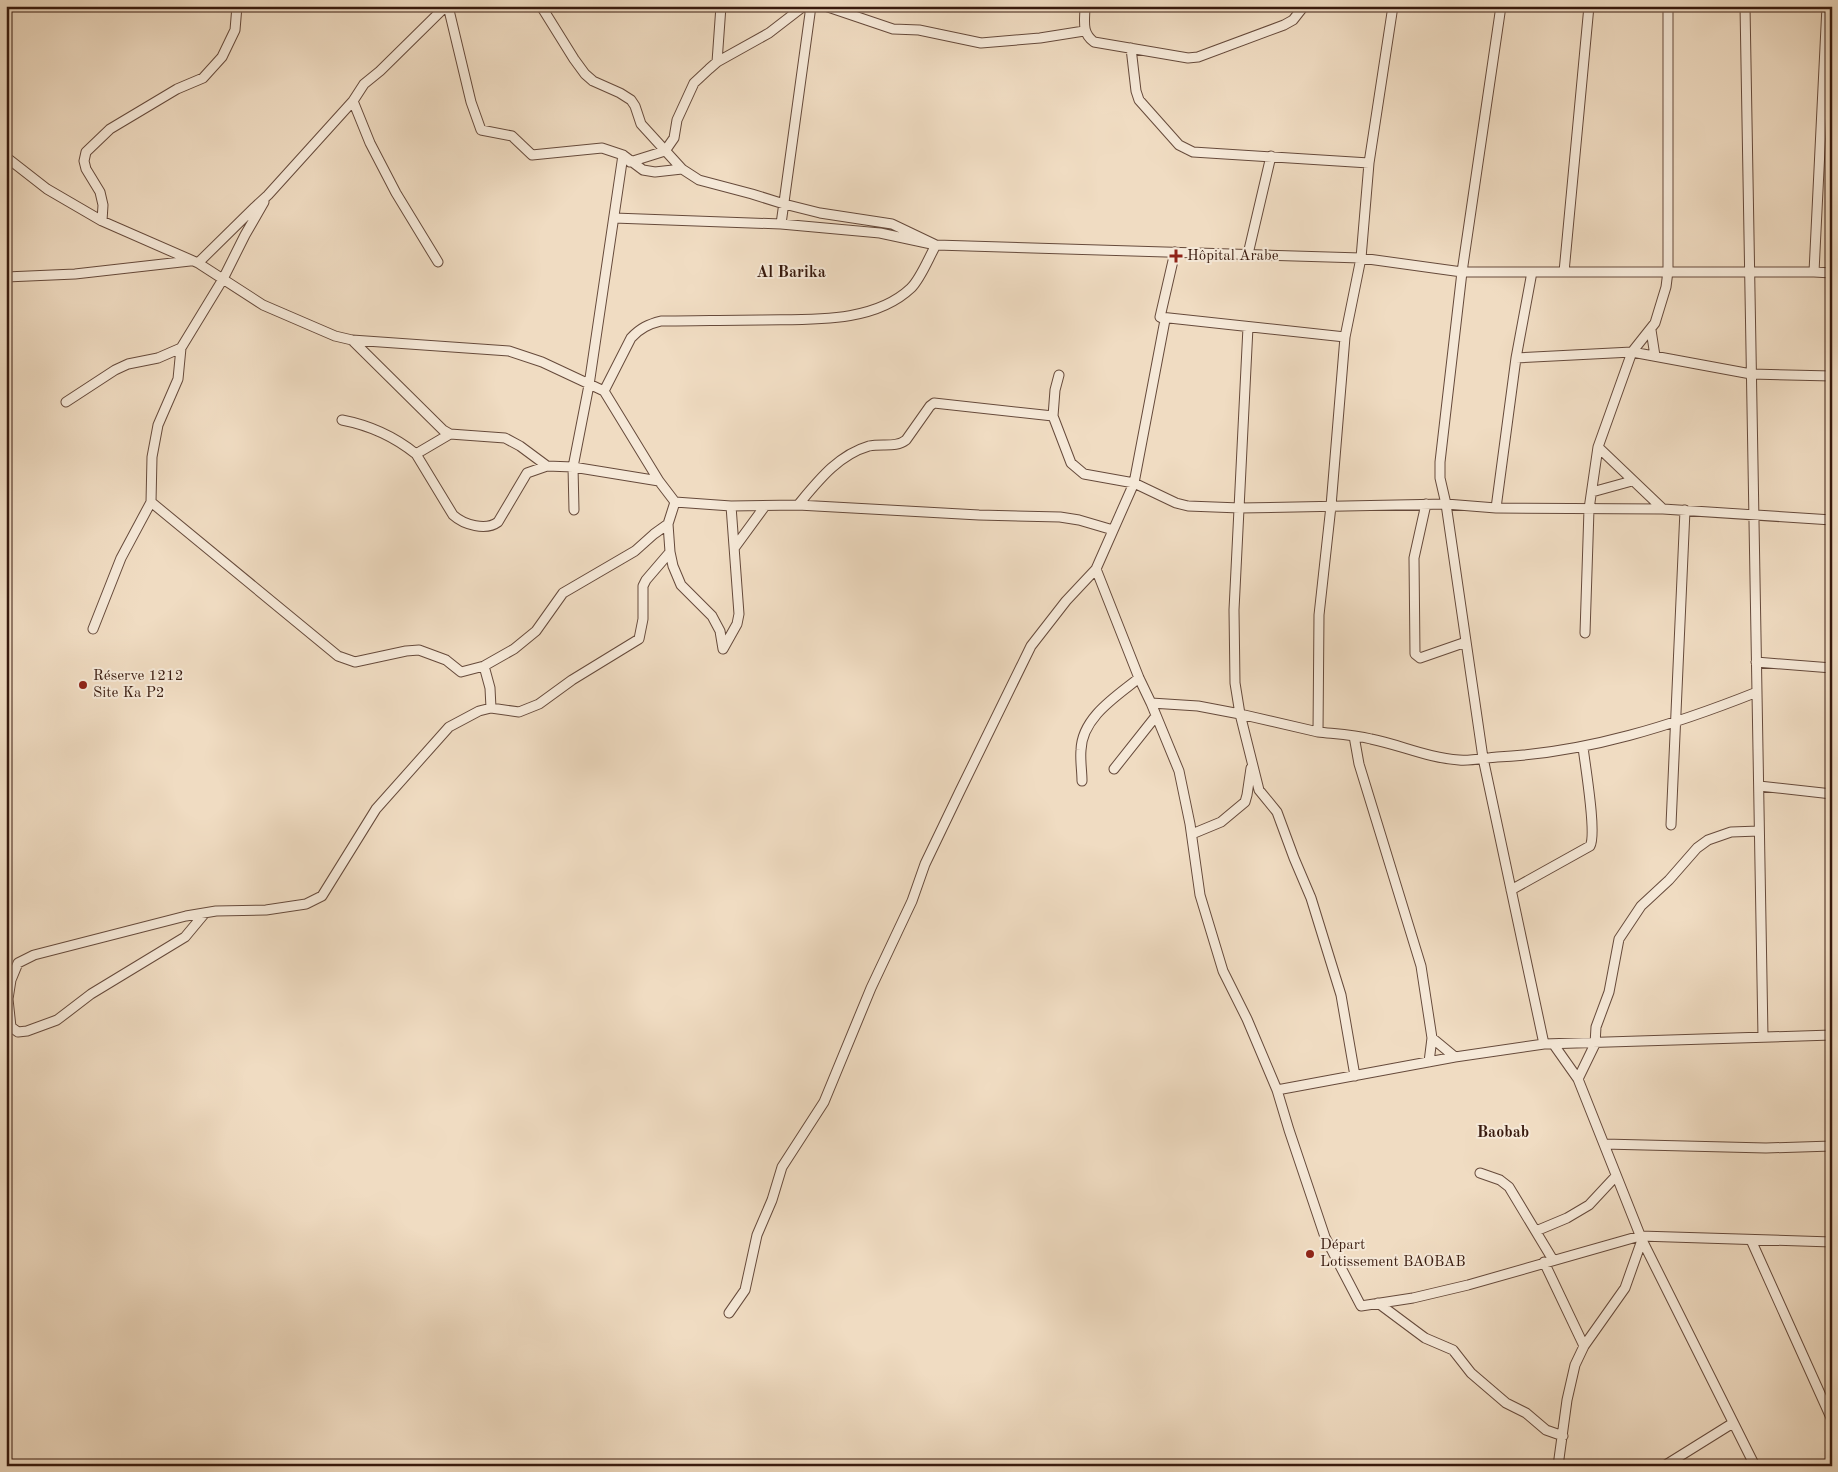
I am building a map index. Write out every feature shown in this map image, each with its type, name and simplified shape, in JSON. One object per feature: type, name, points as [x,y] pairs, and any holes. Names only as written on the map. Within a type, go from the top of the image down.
[{"type":"street","points":[[102,221],[103,205],[100,192],[86,169],[84,161],[86,152],[110,129],[177,89],[203,78],[222,57],[235,30],[237,6]]},
{"type":"street","points":[[6,277],[75,274],[195,262],[268,195],[352,101],[364,84],[447,6]]},
{"type":"street","points":[[447,6],[471,102],[481,130],[512,136],[532,155],[602,148],[622,155],[643,170],[655,172],[682,169]]},
{"type":"street","points":[[542,6],[585,74],[593,81],[631,100],[641,124],[682,169],[700,180],[820,213],[892,224],[936,245]]},
{"type":"street","points":[[717,62],[721,6]]},
{"type":"street","points":[[630,162],[665,151],[674,138],[678,120],[694,83],[717,62],[769,33],[804,6]]},
{"type":"street","points":[[781,224],[811,6]]},
{"type":"street","points":[[825,6],[893,28],[920,30],[981,43],[1040,38],[1084,31]]},
{"type":"street","points":[[1085,6],[1084,31],[1094,42],[1188,58],[1198,57],[1284,26],[1293,20],[1304,6]]},
{"type":"street","points":[[1318,732],[1319,615],[1331,506],[1345,337],[1361,258],[1369,163],[1393,6]]},
{"type":"street","points":[[1501,6],[1462,272],[1440,462],[1440,478],[1446,504],[1483,758],[1511,890],[1549,1044],[1578,1079],[1641,1238],[1755,1466]]},
{"type":"street","points":[[1564,272],[1589,6]]},
{"type":"street","points":[[1585,633],[1589,509],[1598,447],[1632,352],[1655,323],[1666,287],[1668,272],[1668,6]]},
{"type":"street","points":[[1745,6],[1763,1037]]},
{"type":"street","points":[[1814,272],[1827,6]]},
{"type":"street","points":[[1131,48],[1136,91],[1139,100],[1179,145],[1193,152],[1369,163]]},
{"type":"street","points":[[352,101],[370,143],[396,193],[438,262]]},
{"type":"street","points":[[574,510],[573,467],[589,385],[622,155]]},
{"type":"street","points":[[1248,254],[1271,156]]},
{"type":"street","points":[[6,157],[47,190],[102,221],[195,262],[263,305],[335,336],[352,340],[509,351],[542,362],[604,391],[659,481],[675,502],[731,506],[798,505],[979,515],[1060,517],[1079,520],[1113,530]]},
{"type":"street","points":[[93,629],[121,558],[151,502],[152,457],[158,425],[178,379],[181,348],[224,279],[245,234],[268,195]]},
{"type":"street","points":[[614,218],[781,224],[880,233],[936,245],[1361,258],[1462,272],[1832,273]]},
{"type":"street","points":[[604,391],[631,338],[637,330],[648,325],[661,321],[811,320],[841,317],[870,310],[897,298],[912,286],[936,245]]},
{"type":"street","points":[[1160,317],[1175,252]]},
{"type":"street","points":[[1496,508],[1516,358],[1532,272]]},
{"type":"street","points":[[1160,317],[1345,337]]},
{"type":"street","points":[[729,1313],[744,1290],[758,1235],[772,1200],[782,1167],[824,1102],[871,988],[912,901],[925,864],[960,791],[1031,646],[1066,601],[1096,569],[1134,483],[1165,320],[1160,317]]},
{"type":"street","points":[[1248,327],[1233,647],[1235,683],[1240,714],[1259,790],[1277,812],[1311,898],[1341,995],[1355,1076]]},
{"type":"street","points":[[1651,330],[1655,356]]},
{"type":"street","points":[[352,340],[443,430],[450,434],[505,438],[520,446],[547,466]]},
{"type":"street","points":[[66,402],[128,364],[158,358],[181,348]]},
{"type":"street","points":[[1516,358],[1632,352],[1751,374],[1832,376]]},
{"type":"street","points":[[1059,375],[1054,396],[1053,416],[1071,462],[1084,474],[1134,483],[1176,503],[1188,506],[1240,508],[1446,504],[1496,508],[1663,509],[1832,520]]},
{"type":"street","points":[[798,505],[821,478],[848,456],[866,447],[879,444],[901,444],[934,403],[1053,416]]},
{"type":"street","points":[[342,420],[358,423],[375,430],[408,448],[416,454],[453,515],[460,521],[486,527],[498,522],[527,473],[547,466],[573,467],[659,481]]},
{"type":"street","points":[[416,454],[450,434]]},
{"type":"street","points":[[1598,447],[1663,509]]},
{"type":"street","points":[[1592,492],[1632,481]]},
{"type":"street","points":[[151,502],[338,656],[355,662],[419,650],[446,660],[461,672],[484,666],[514,650],[536,630],[563,593],[635,551],[668,524]]},
{"type":"street","points":[[675,502],[668,524],[673,566],[681,585],[712,616],[720,631],[723,649],[738,624],[739,614],[731,506]]},
{"type":"street","points":[[1426,504],[1414,558],[1414,654],[1420,658],[1466,642]]},
{"type":"street","points":[[735,547],[765,506]]},
{"type":"street","points":[[1671,825],[1685,510]]},
{"type":"street","points":[[205,913],[185,937],[91,994],[57,1020],[27,1031],[18,1032],[12,1027],[7,999],[10,980],[18,963],[34,955],[140,927],[205,913],[266,910],[306,904],[322,896],[376,809],[448,727],[479,711],[491,708],[519,712],[540,704],[572,680],[639,639],[643,619],[643,586],[670,552]]},
{"type":"street","points":[[1096,569],[1139,678],[1152,703],[1179,771],[1192,834],[1200,895],[1220,963],[1235,998],[1248,1019],[1277,1090],[1288,1130],[1325,1237],[1361,1306],[1468,1285],[1549,1261],[1641,1238],[1832,1242]]},
{"type":"street","points":[[1756,662],[1832,668]]},
{"type":"street","points":[[484,666],[490,688],[491,708]]},
{"type":"street","points":[[1082,781],[1081,748],[1084,734],[1101,708],[1139,678]]},
{"type":"street","points":[[1152,703],[1198,706],[1318,732],[1372,739],[1435,758],[1462,760],[1511,757],[1583,747],[1676,722],[1757,692]]},
{"type":"street","points":[[1114,770],[1156,716]]},
{"type":"street","points":[[1354,736],[1358,764],[1376,815],[1421,966],[1432,1038],[1429,1062]]},
{"type":"street","points":[[1511,890],[1554,867],[1592,843],[1583,747]]},
{"type":"street","points":[[1192,834],[1221,822],[1245,802],[1252,763]]},
{"type":"street","points":[[1759,786],[1832,794]]},
{"type":"street","points":[[1578,1079],[1595,1044],[1596,1027],[1609,992],[1619,939],[1640,906],[1669,880],[1697,848],[1708,840],[1731,832],[1760,831]]},
{"type":"street","points":[[1277,1090],[1455,1057],[1549,1044],[1832,1035]]},
{"type":"street","points":[[1432,1038],[1455,1057]]},
{"type":"street","points":[[1604,1144],[1766,1148],[1832,1146]]},
{"type":"street","points":[[1480,1173],[1500,1180],[1509,1187],[1536,1231],[1584,1346]]},
{"type":"street","points":[[1536,1231],[1567,1218],[1589,1205],[1616,1176]]},
{"type":"street","points":[[1560,1463],[1567,1400],[1575,1365],[1584,1346],[1625,1288],[1641,1238]]},
{"type":"street","points":[[1751,1240],[1832,1420]]},
{"type":"street","points":[[1378,1303],[1425,1338],[1453,1350],[1472,1373],[1506,1403],[1526,1413],[1546,1430],[1563,1436]]},
{"type":"street","points":[[1664,1466],[1733,1423]]},
{"type":"place","name":"Hôpital Arabe","points":[[1176,256]]},
{"type":"place","name":"Réserve 1212 Site Ka P2","points":[[83,685]]},
{"type":"place","name":"Départ Lotissement BAOBAB","points":[[1310,1254]]},
{"type":"district","name":"Al Barika","points":[[791,273]]},
{"type":"district","name":"Baobab","points":[[1503,1133]]}]
